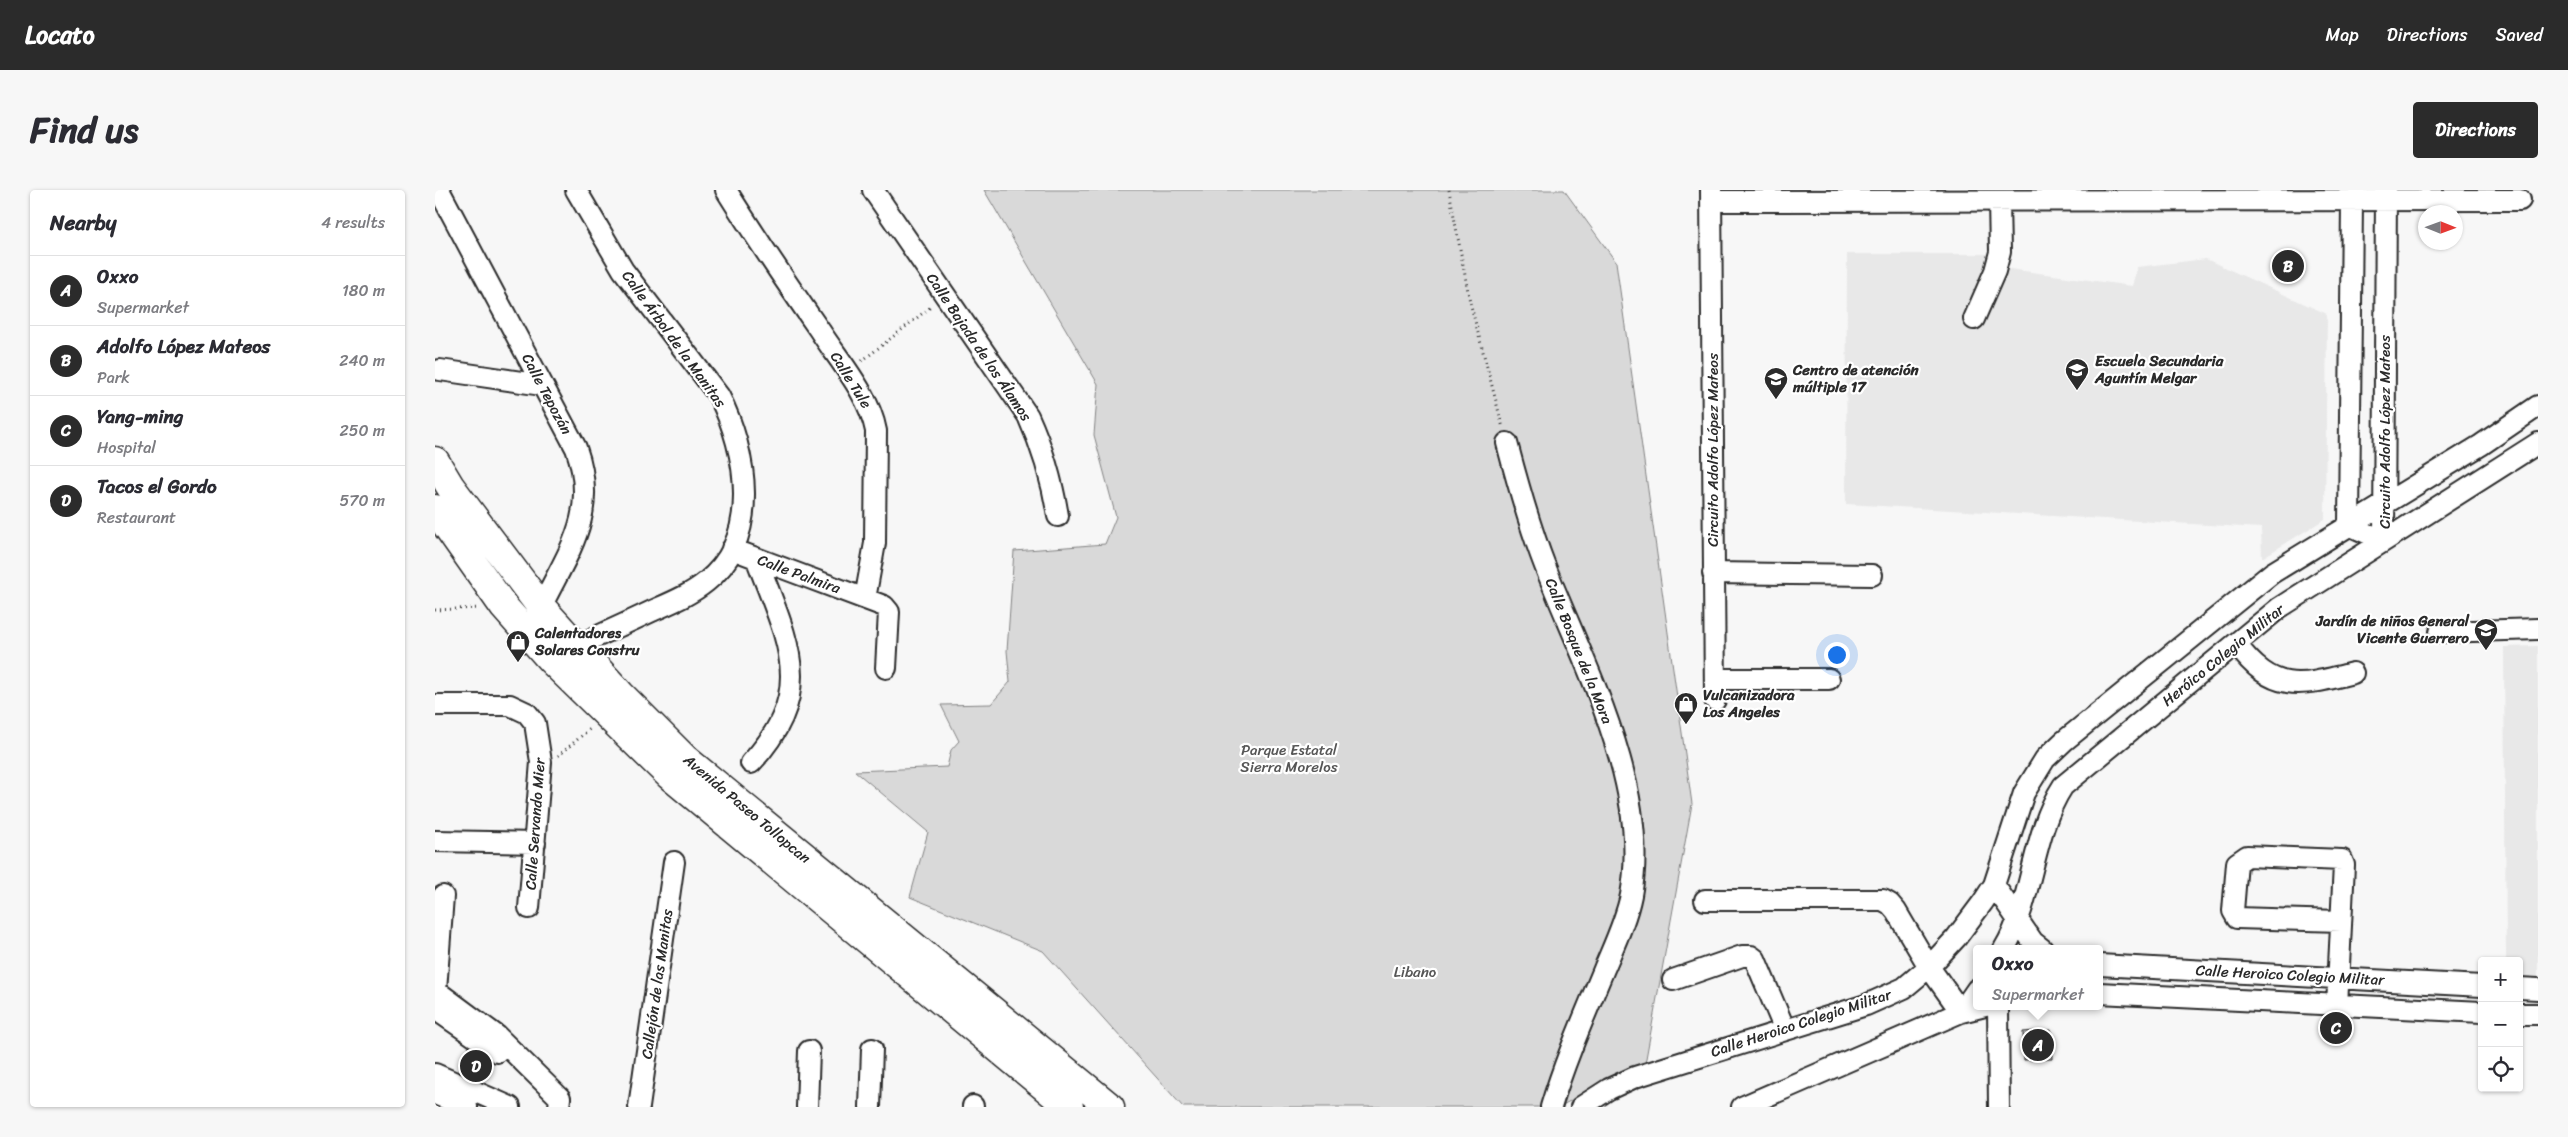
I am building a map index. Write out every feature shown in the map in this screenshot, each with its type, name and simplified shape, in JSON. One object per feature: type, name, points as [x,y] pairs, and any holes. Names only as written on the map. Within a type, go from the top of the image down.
[{"type":"highway","name":"Avenida Paseo Tollopcan","points":[[435,461],[450,486],[541,607],[684,758],[1110,1107]]},
{"type":"highway","name":"Avenida Paseo Tollopcan","points":[[435,509],[504,607],[606,715],[707,808],[1053,1102]]},
{"type":"street","name":"Calle Tepozán","points":[[439,190],[576,448],[583,468],[586,486],[585,506],[579,529],[541,607]]},
{"type":"street","name":"Calle Árbol de la Manitas","points":[[576,190],[623,270],[719,396],[730,418],[738,442],[743,494],[741,525],[732,549],[722,565],[706,582],[684,596],[576,646]]},
{"type":"street","name":"Calle Tule","points":[[726,190],[847,372],[871,412],[876,431],[875,543],[865,599]]},
{"type":"street","name":"Calle Bajada de los Álamos","points":[[873,190],[1028,416],[1041,446],[1052,480],[1058,516]]},
{"type":"street","name":"Circuito Adolfo López Mateos","points":[[1715,700],[1711,195],[1999,201],[2237,195],[2352,201],[2386,196],[2384,541],[2349,525]]},
{"type":"street","points":[[2386,196],[2520,200]]},
{"type":"street","points":[[1974,319],[1995,271],[2000,252],[1999,201]]},
{"type":"street","points":[[2349,525],[2352,201]]},
{"type":"street","points":[[440,370],[542,385]]},
{"type":"street","points":[[2037,945],[2018,922],[1994,885],[2024,793],[2045,759],[2244,593],[2295,558],[2481,445],[2538,406]]},
{"type":"street","name":"Calle Bosque de la Mora","points":[[1507,443],[1523,506],[1607,717],[1628,794],[1633,844],[1634,873],[1623,921],[1568,1058],[1551,1107]]},
{"type":"street","name":"Heróico Colegio Militar","points":[[2006,945],[2018,922],[2046,820],[2053,802],[2063,786],[2303,591],[2538,443]]},
{"type":"street","name":"Calle Palmira","points":[[732,549],[757,560],[884,606],[889,612],[886,668]]},
{"type":"street","points":[[751,763],[770,742],[780,726],[788,706],[791,685],[791,660],[785,636],[757,560]]},
{"type":"street","points":[[1713,573],[1872,575]]},
{"type":"street","points":[[2440,632],[2538,629]]},
{"type":"street","points":[[2236,644],[2252,665],[2269,677],[2293,682],[2316,682],[2353,673]]},
{"type":"street","points":[[1715,679],[1829,679]]},
{"type":"street","name":"Calle Servando Mier","points":[[435,705],[510,705],[527,713],[535,724],[541,762],[529,908]]},
{"type":"street","points":[[435,841],[535,843]]},
{"type":"street","points":[[2337,1006],[2344,865],[2340,858],[2247,856],[2240,858],[2237,863],[2233,911],[2237,918],[2341,921]]},
{"type":"street","name":"Callejón de las Manitas","points":[[639,1107],[674,862]]},
{"type":"street","name":"Calle Heroico Colegio Militar","points":[[1581,1107],[1609,1089],[1635,1077],[1882,999],[1904,988],[1929,967],[1967,924],[1994,885]]},
{"type":"street","points":[[443,896],[436,999],[497,1036],[560,1098],[558,1107]]},
{"type":"street","points":[[1705,900],[1883,900],[1896,911],[1929,967],[1961,1012]]},
{"type":"street","points":[[1673,980],[1742,956],[1751,956],[1755,959],[1785,1030]]},
{"type":"street","name":"Calle Heroico Colegio Militar","points":[[2103,965],[2478,986]]},
{"type":"street","points":[[2183,970],[2183,998]]},
{"type":"street","points":[[2523,988],[2538,989]]},
{"type":"street","name":"Calle Heroico Colegio Militar","points":[[2103,993],[2478,1012]]},
{"type":"street","points":[[1961,1012],[1973,994]]},
{"type":"street","points":[[1750,1106],[1961,1012],[1973,1009]]},
{"type":"street","points":[[1998,1010],[1999,1107]]},
{"type":"street","points":[[2523,1014],[2538,1014]]},
{"type":"street","points":[[870,1107],[872,1049]]},
{"type":"street","points":[[807,1107],[809,1051]]},
{"type":"street","points":[[435,1074],[510,1107]]},
{"type":"street","points":[[435,1094],[467,1107]]},
{"type":"path","points":[[1449,190],[1470,302],[1507,443]]},
{"type":"path","points":[[847,372],[946,295]]},
{"type":"path","points":[[435,610],[504,607]]},
{"type":"path","points":[[562,755],[606,715]]},
{"type":"shaded area","points":[[1847,254],[1988,254],[2003,268],[2132,286],[2137,267],[2206,259],[2327,314],[2325,519],[2262,558],[2261,528],[1846,504]]},
{"type":"shaded area","points":[[2538,646],[2538,980],[2523,979],[2523,957],[2506,957],[2504,647]]},
{"type":"green space","name":"Parque Estatal Sierra Morelos","points":[[984,190],[1564,190],[1616,262],[1692,804],[1645,1064],[1558,1107],[1183,1107],[1043,951],[910,897],[928,832],[855,771],[947,767],[951,750],[959,741],[941,705],[991,704],[1010,682],[1007,651],[1014,551],[1105,544],[1116,517],[1094,435],[1098,384]]},
{"type":"building","points":[[2051,1030],[2052,1059],[2024,1060],[2023,1032]]},
{"type":"place","name":"Adolfo López Mateos","points":[[2288,266]]},
{"type":"place","name":"Escuela Secundaria Aguntín Melgar","points":[[2077,391]]},
{"type":"place","name":"Centro de atención múltiple 17","points":[[1776,400]]},
{"type":"place","name":"Jardín de niños General Vicente Guerrero","points":[[2486,651]]},
{"type":"place","name":"Calentadores Solares Constru","points":[[518,663]]},
{"type":"place","name":"Vulcanizadora Los Angeles","points":[[1686,725]]},
{"type":"place","name":"Yang-ming","points":[[2336,1028]]},
{"type":"place","name":"Oxxo","points":[[2038,1045]]},
{"type":"place","name":"Tacos el Gordo","points":[[476,1066]]},
{"type":"park label","name":"Libano","points":[[1415,972]]}]
